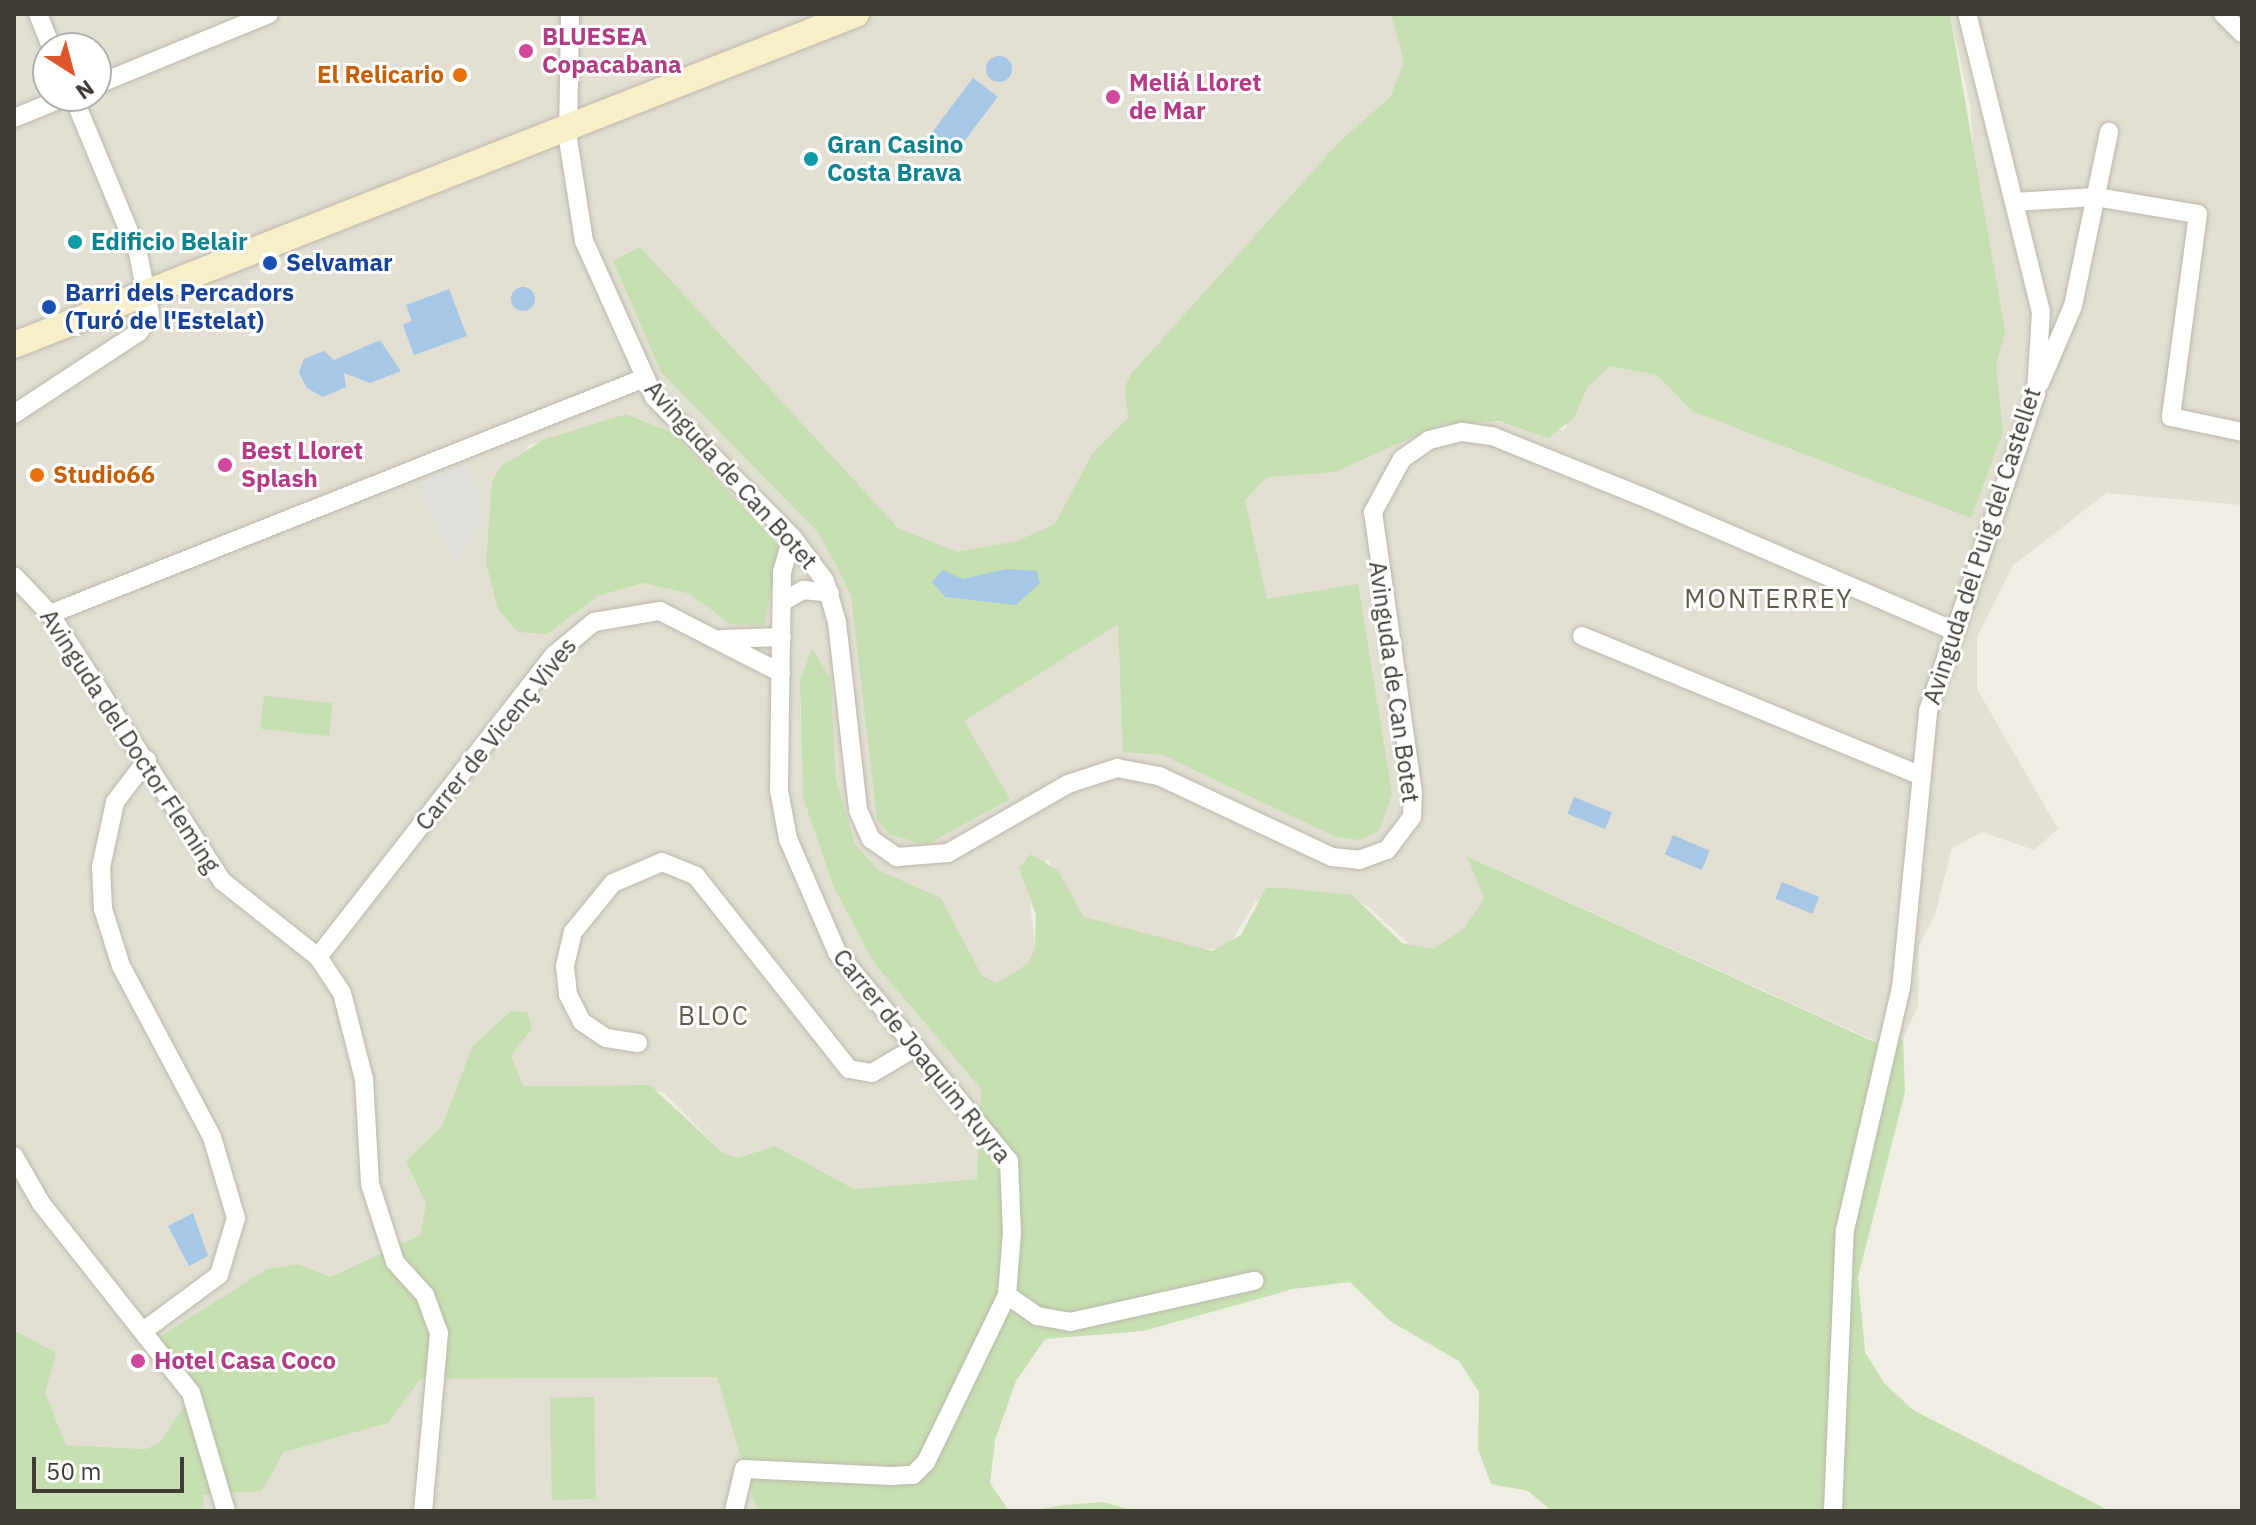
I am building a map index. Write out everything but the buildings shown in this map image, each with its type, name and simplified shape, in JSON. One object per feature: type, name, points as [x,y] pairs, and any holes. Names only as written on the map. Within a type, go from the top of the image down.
[{"type":"main road","points":[[567,126],[596,105],[820,14]]},
{"type":"main road","points":[[14,345],[147,290],[856,14]]},
{"type":"street","points":[[112,78],[269,14]]},
{"type":"street","name":"Avinguda de Can Botet","points":[[570,14],[567,126],[580,228],[642,379],[792,537],[806,553],[830,593],[862,826],[882,850],[914,860],[948,853],[1068,784],[1117,768],[1159,776],[1332,857],[1359,860],[1387,850],[1412,817],[1413,793],[1373,512],[1402,459],[1429,440],[1462,432],[1492,436],[1648,499],[1952,630]]},
{"type":"street","name":"Avinguda del Puig del Castellet","points":[[1833,1511],[1845,1230],[1901,988],[1918,871],[1920,775],[1928,711],[1952,630],[2036,393],[2041,312],[1967,14]]},
{"type":"street","points":[[14,414],[139,332],[150,314],[147,290],[77,112]]},
{"type":"street","points":[[2036,393],[2073,306],[2109,132]]},
{"type":"street","points":[[2014,202],[2096,197],[2198,214],[2171,417],[2242,432]]},
{"type":"street","points":[[50,614],[642,379]]},
{"type":"street","name":"Carrer de Joaquim Ruyra","points":[[734,1511],[744,1469],[760,1465],[913,1475],[926,1462],[1007,1295],[1012,1165],[837,952],[797,864],[779,790],[782,572],[792,537]]},
{"type":"street","name":"Carrer de Joaquim Ruyra","points":[[784,601],[806,553]]},
{"type":"street","name":"Avinguda del Doctor Fleming","points":[[14,576],[50,614],[147,760],[222,881],[318,957],[350,1016],[364,1079],[368,1174],[388,1247],[436,1318],[441,1352],[423,1511]]},
{"type":"street","points":[[784,601],[803,590],[830,593]]},
{"type":"street","name":"Carrer de Vicenç Vives","points":[[318,957],[579,632],[642,609],[674,615],[781,673]]},
{"type":"street","points":[[1582,636],[1920,775]]},
{"type":"street","name":"Carrer de Vicenç Vives","points":[[722,639],[782,637]]},
{"type":"street","points":[[146,1329],[213,1282],[228,1258],[236,1218],[212,1137],[121,966],[103,909],[101,867],[115,802],[147,760]]},
{"type":"street","points":[[638,1043],[606,1038],[582,1022],[568,995],[565,966],[573,932],[613,883],[662,862],[696,876],[849,1069],[872,1073],[916,1047]]},
{"type":"street","points":[[14,1156],[41,1203],[146,1329],[201,1414],[226,1511]]},
{"type":"street","points":[[1007,1295],[1037,1316],[1070,1322],[1254,1281]]},
{"type":"shaded area","points":[[14,14],[1391,14],[1404,63],[1390,97],[1339,142],[1125,386],[1245,500],[1267,477],[1351,465],[1440,425],[1483,420],[1564,430],[1587,388],[1610,366],[1657,375],[1692,411],[1975,169],[1970,104],[1950,14],[2242,14],[2242,505],[2107,493],[2013,565],[1977,637],[1977,689],[2058,829],[2034,850],[1982,832],[1952,848],[1935,915],[1919,945],[1918,1006],[1903,1039],[1886,1046],[1468,856],[1484,899],[1464,928],[1433,949],[1416,950],[1366,905],[1283,888],[1255,902],[1228,947],[1195,950],[1084,917],[1047,859],[1030,900],[1035,948],[1027,964],[997,983],[982,977],[941,898],[877,870],[855,844],[836,779],[831,679],[800,696],[803,798],[834,888],[874,963],[981,1089],[977,1179],[854,1189],[775,1146],[738,1158],[723,1153],[664,1093],[631,1085],[522,1086],[511,1054],[520,1041],[472,1047],[442,1126],[406,1161],[426,1204],[420,1235],[329,1277],[299,1264],[268,1269],[154,1341],[185,1405],[160,1442],[146,1449],[66,1445],[45,1393],[40,1345],[14,1330]],"holes":[[[626,414],[673,433],[780,546],[773,595],[730,624],[690,594],[643,583],[598,596],[547,634],[489,547],[491,498],[528,446]]]},
{"type":"shaded area","points":[[464,462],[478,489],[479,526],[454,566],[418,482]]},
{"type":"shaded area","points":[[718,1377],[757,1511],[204,1511],[202,1495],[262,1491],[284,1452],[387,1423],[419,1379]]},
{"type":"green space","points":[[1391,14],[1950,14],[2005,331],[1996,366],[2003,432],[1971,518],[1692,411],[1657,375],[1610,366],[1587,388],[1574,418],[1548,438],[1499,421],[1440,425],[1335,472],[1267,477],[1245,500],[1267,599],[1358,584],[1392,794],[1379,831],[1359,840],[1336,837],[1163,755],[1123,752],[1118,624],[964,721],[1010,799],[926,845],[889,834],[877,820],[851,596],[817,531],[661,372],[613,261],[640,247],[898,528],[957,552],[1017,541],[1055,524],[1092,454],[1128,418],[1125,386],[1132,373],[1339,142],[1390,97],[1404,63]]},
{"type":"green space","points":[[626,414],[673,433],[780,546],[764,626],[730,624],[690,594],[643,583],[598,596],[547,634],[518,632],[498,609],[486,563],[492,482],[500,467],[543,440]]},
{"type":"green space","points":[[812,649],[831,679],[836,779],[855,844],[878,870],[941,898],[982,976],[997,983],[1027,964],[1035,948],[1036,915],[1019,868],[1031,854],[1058,871],[1084,917],[1212,951],[1241,935],[1266,888],[1352,895],[1402,943],[1433,949],[1464,928],[1484,899],[1467,856],[1870,1040],[1886,1046],[1903,1039],[1905,1092],[1858,1277],[1865,1352],[1884,1383],[1913,1410],[2110,1511],[1552,1511],[1528,1491],[1491,1484],[1478,1449],[1479,1392],[1459,1361],[1390,1321],[1350,1282],[1293,1289],[1143,1331],[1045,1339],[1016,1381],[995,1440],[990,1483],[1009,1511],[757,1511],[717,1377],[420,1379],[388,1423],[284,1452],[262,1491],[203,1495],[204,1511],[14,1511],[14,1330],[56,1353],[45,1393],[66,1445],[146,1449],[160,1442],[185,1405],[153,1341],[267,1269],[299,1264],[330,1277],[420,1235],[426,1204],[406,1161],[442,1126],[472,1047],[511,1011],[527,1012],[532,1028],[511,1055],[523,1086],[650,1085],[723,1153],[738,1158],[775,1146],[854,1189],[977,1179],[981,1089],[874,963],[834,888],[803,798],[800,680]]},
{"type":"green space","points":[[264,696],[333,703],[329,736],[261,729]]},
{"type":"green space","points":[[594,1397],[596,1499],[552,1500],[550,1398]]},
{"type":"green space","points":[[1103,1502],[1135,1511],[1030,1511],[1064,1505]]},
{"type":"water","points":[[999,56],[1008,60],[1012,69],[1008,78],[999,82],[990,78],[986,69],[990,60]]},
{"type":"water","points":[[973,78],[998,97],[956,153],[931,134]]},
{"type":"water","points":[[523,287],[532,290],[535,299],[532,308],[523,311],[514,308],[511,299],[514,290]]},
{"type":"water","points":[[449,289],[467,336],[414,355],[403,325],[412,321],[406,305]]},
{"type":"water","points":[[380,340],[401,371],[370,383],[344,373],[346,387],[323,397],[307,388],[299,373],[304,359],[324,351],[334,360]]},
{"type":"water","points":[[1006,569],[1037,571],[1040,583],[1016,605],[945,597],[932,582],[943,570],[963,579]]},
{"type":"water","points":[[1574,797],[1612,812],[1605,829],[1567,814]]},
{"type":"water","points":[[1673,835],[1710,851],[1702,870],[1665,854]]},
{"type":"water","points":[[1782,882],[1819,897],[1812,914],[1775,899]]},
{"type":"water","points":[[193,1213],[208,1256],[189,1266],[168,1226]]},
{"type":"place","name":"BLUESEA Copacabana","points":[[526,51]]},
{"type":"place","name":"El Relicario","points":[[460,75]]},
{"type":"place","name":"Meliá Lloret de Mar","points":[[1113,97]]},
{"type":"place","name":"Gran Casino Costa Brava","points":[[811,159]]},
{"type":"place","name":"Edificio Belair","points":[[75,242]]},
{"type":"place","name":"Selvamar","points":[[270,263]]},
{"type":"place","name":"Barri dels Percadors (Turó de l'Estelat)","points":[[49,307]]},
{"type":"place","name":"Best Lloret Splash","points":[[225,465]]},
{"type":"place","name":"Studio66","points":[[37,475]]},
{"type":"place","name":"Hotel Casa Coco","points":[[138,1361]]},
{"type":"district","name":"MONTERREY","points":[[1769,599]]},
{"type":"district","name":"BLOC","points":[[714,1016]]}]
